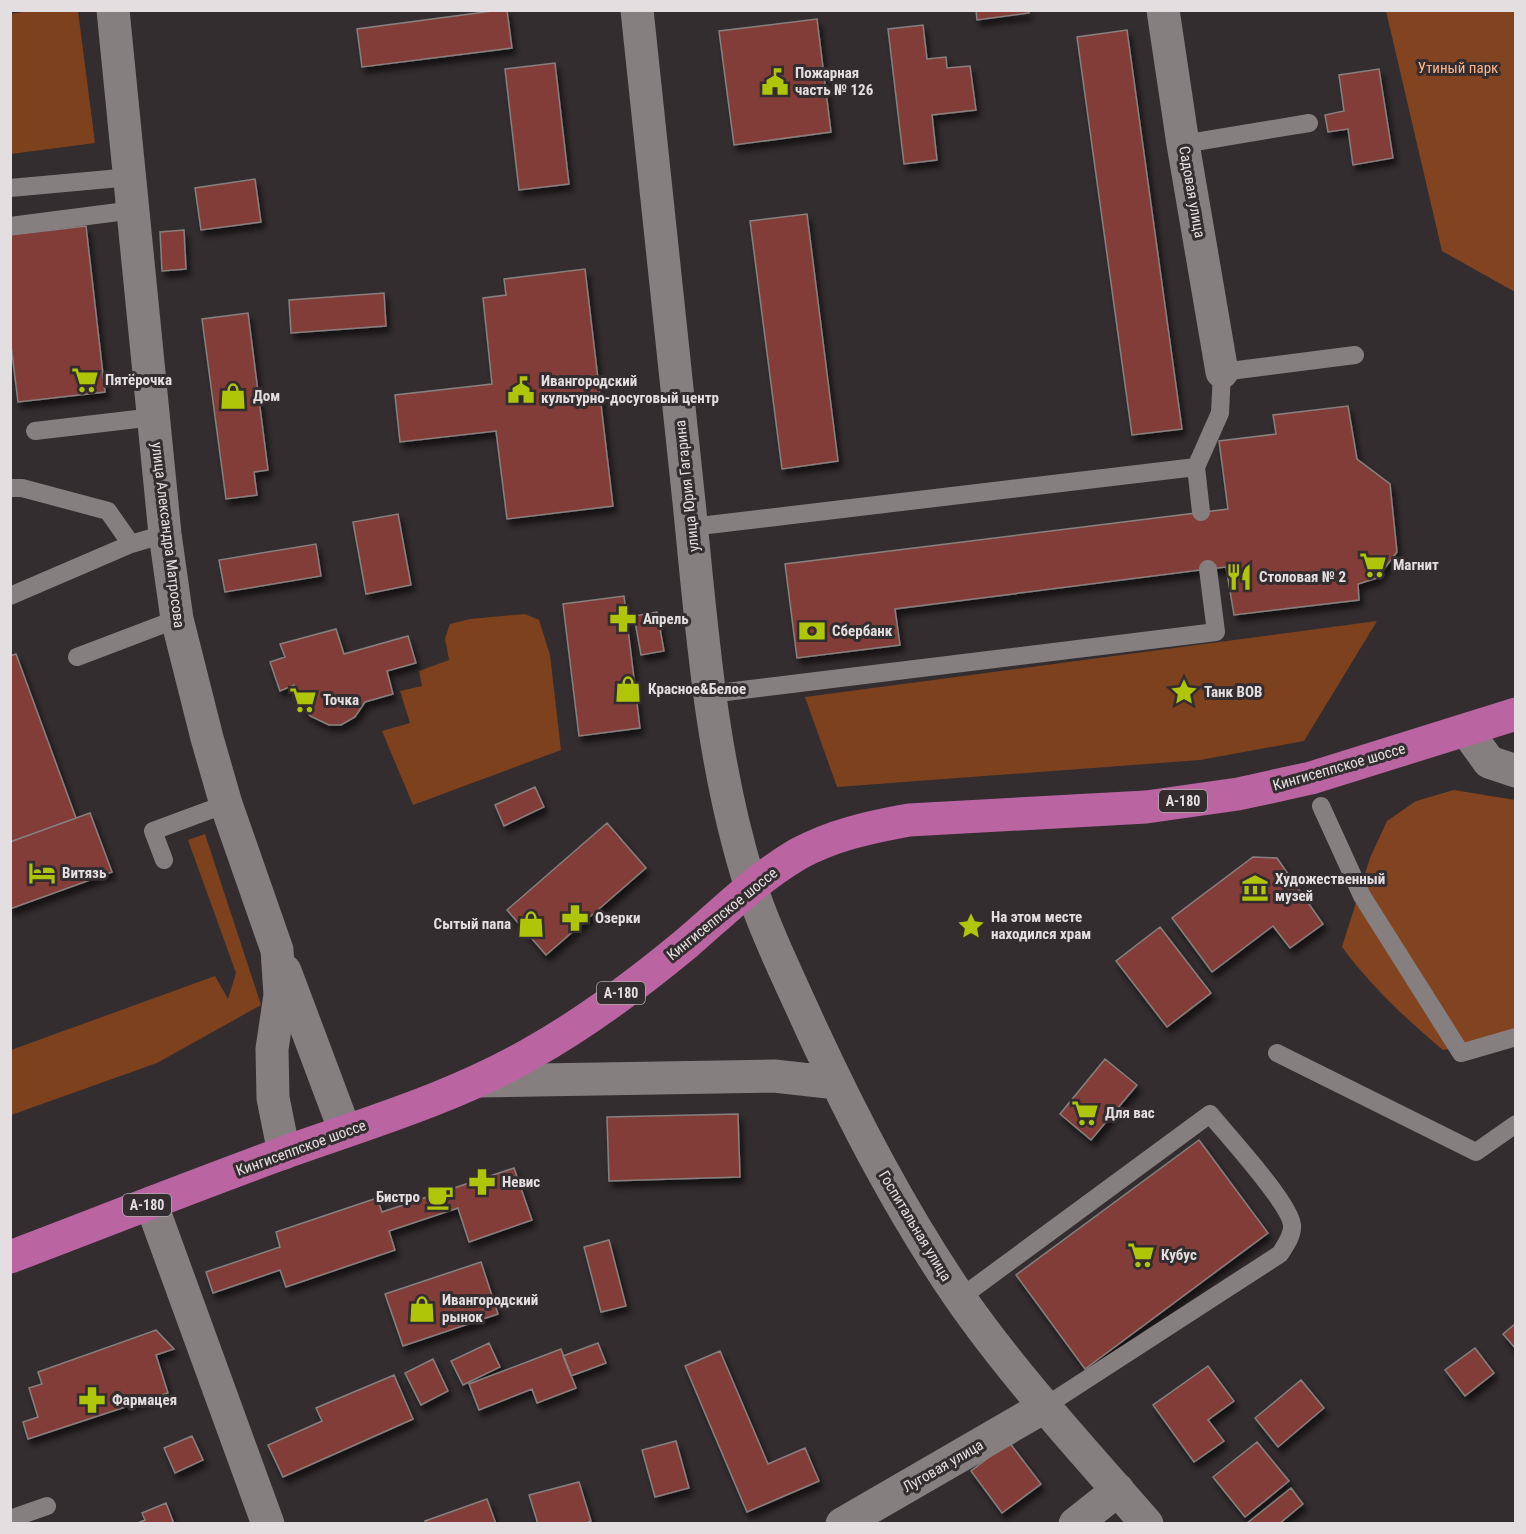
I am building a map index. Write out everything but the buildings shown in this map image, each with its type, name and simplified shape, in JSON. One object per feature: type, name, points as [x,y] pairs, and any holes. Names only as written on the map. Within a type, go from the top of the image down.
[{"type":"highway","name":"Кингисеппское шоссе","points":[[10,1257],[284,1153],[405,1111],[478,1081],[531,1054],[609,1003],[686,944],[751,886],[798,854],[840,835],[909,820],[1146,807],[1238,794],[1311,778],[1515,714]]},
{"type":"street","name":"улица Александра Матросова","points":[[113,10],[165,534],[177,619],[226,804],[277,950],[280,994],[272,1049],[272,1078],[273,1098],[284,1153]]},
{"type":"street","name":"улица Юрия Гагарина","points":[[636,10],[710,694],[727,797],[751,886]]},
{"type":"street","name":"Садовая улица","points":[[1163,10],[1183,144],[1222,372]]},
{"type":"street","points":[[1466,730],[1489,762],[1515,771]]},
{"type":"street","name":"Госпитальная улица","points":[[751,886],[783,966],[837,1083],[873,1156],[914,1228],[960,1298],[1044,1407],[1147,1524]]},
{"type":"street","points":[[277,950],[345,1131]]},
{"type":"street","points":[[478,1081],[774,1076],[837,1083]]},
{"type":"street","points":[[151,1203],[268,1524]]},
{"type":"street","name":"Луговая улица","points":[[842,1524],[1044,1407]]},
{"type":"street","points":[[1075,1524],[1118,1490]]},
{"type":"lane","points":[[1183,144],[1310,123]]},
{"type":"lane","points":[[10,188],[131,177]]},
{"type":"lane","points":[[10,226],[134,210]]},
{"type":"lane","points":[[1201,512],[1196,467],[1220,413],[1222,372],[1355,355]]},
{"type":"lane","points":[[35,431],[154,417]]},
{"type":"lane","points":[[691,527],[1196,467]]},
{"type":"lane","points":[[10,488],[22,488],[108,511],[131,544]]},
{"type":"lane","points":[[10,596],[131,544],[165,534]]},
{"type":"lane","points":[[710,694],[1216,632],[1208,569]]},
{"type":"lane","points":[[78,657],[177,619]]},
{"type":"lane","points":[[164,860],[153,831],[226,804]]},
{"type":"lane","points":[[1321,806],[1362,896],[1461,1053],[1515,1037]]},
{"type":"lane","points":[[1277,1053],[1476,1152],[1515,1124]]},
{"type":"lane","points":[[960,1298],[1210,1114],[1278,1196],[1288,1211],[1293,1227],[1289,1240],[1280,1254],[1044,1407]]},
{"type":"lane","points":[[10,1519],[47,1506]]},
{"type":"shaded area","points":[[35,10],[78,11],[95,143],[11,154],[11,14]]},
{"type":"shaded area","points":[[525,614],[539,620],[550,655],[561,750],[413,805],[382,731],[410,723],[400,691],[422,686],[419,671],[449,660],[445,638],[450,624],[470,619]]},
{"type":"shaded area","points":[[1377,621],[1304,741],[1200,760],[837,787],[805,697]]},
{"type":"shaded area","points":[[205,834],[261,1005],[157,1063],[11,1115],[11,1050],[215,976],[228,999],[236,973],[188,840]]},
{"type":"green space","name":"Утиный парк","points":[[1386,11],[1515,11],[1515,292],[1442,251]]},
{"type":"green space","points":[[1454,790],[1515,800],[1515,1030],[1465,1047],[1443,1050],[1389,1001],[1342,947],[1370,858],[1387,821],[1416,801]]},
{"type":"place","name":"Пожарная часть № 126","points":[[775,82]]},
{"type":"place","name":"Пятёрочка","points":[[85,380]]},
{"type":"place","name":"Ивангородский культурно-досуговый центр","points":[[521,390]]},
{"type":"place","name":"Дом","points":[[233,396]]},
{"type":"place","name":"Магнит","points":[[1373,565]]},
{"type":"place","name":"Столовая № 2","points":[[1239,577]]},
{"type":"place","name":"Апрель","points":[[623,619]]},
{"type":"place","name":"Сбербанк","points":[[812,631]]},
{"type":"place","name":"Красное&Белое","points":[[628,689]]},
{"type":"place","name":"Танк ВОВ","points":[[1184,692]]},
{"type":"place","name":"Точка","points":[[303,700]]},
{"type":"place","name":"Витязь","points":[[42,873]]},
{"type":"place","name":"Художественный музей","points":[[1255,888]]},
{"type":"place","name":"Озерки","points":[[575,918]]},
{"type":"place","name":"Сытый папа","points":[[531,924]]},
{"type":"place","name":"На этом месте находился храм","points":[[971,926]]},
{"type":"place","name":"Для вас","points":[[1085,1113]]},
{"type":"place","name":"Невис","points":[[482,1182]]},
{"type":"place","name":"Бистро","points":[[440,1197]]},
{"type":"place","name":"Кубус","points":[[1141,1255]]},
{"type":"place","name":"Ивангородский рынок","points":[[422,1309]]},
{"type":"place","name":"Фармацея","points":[[92,1400]]}]
